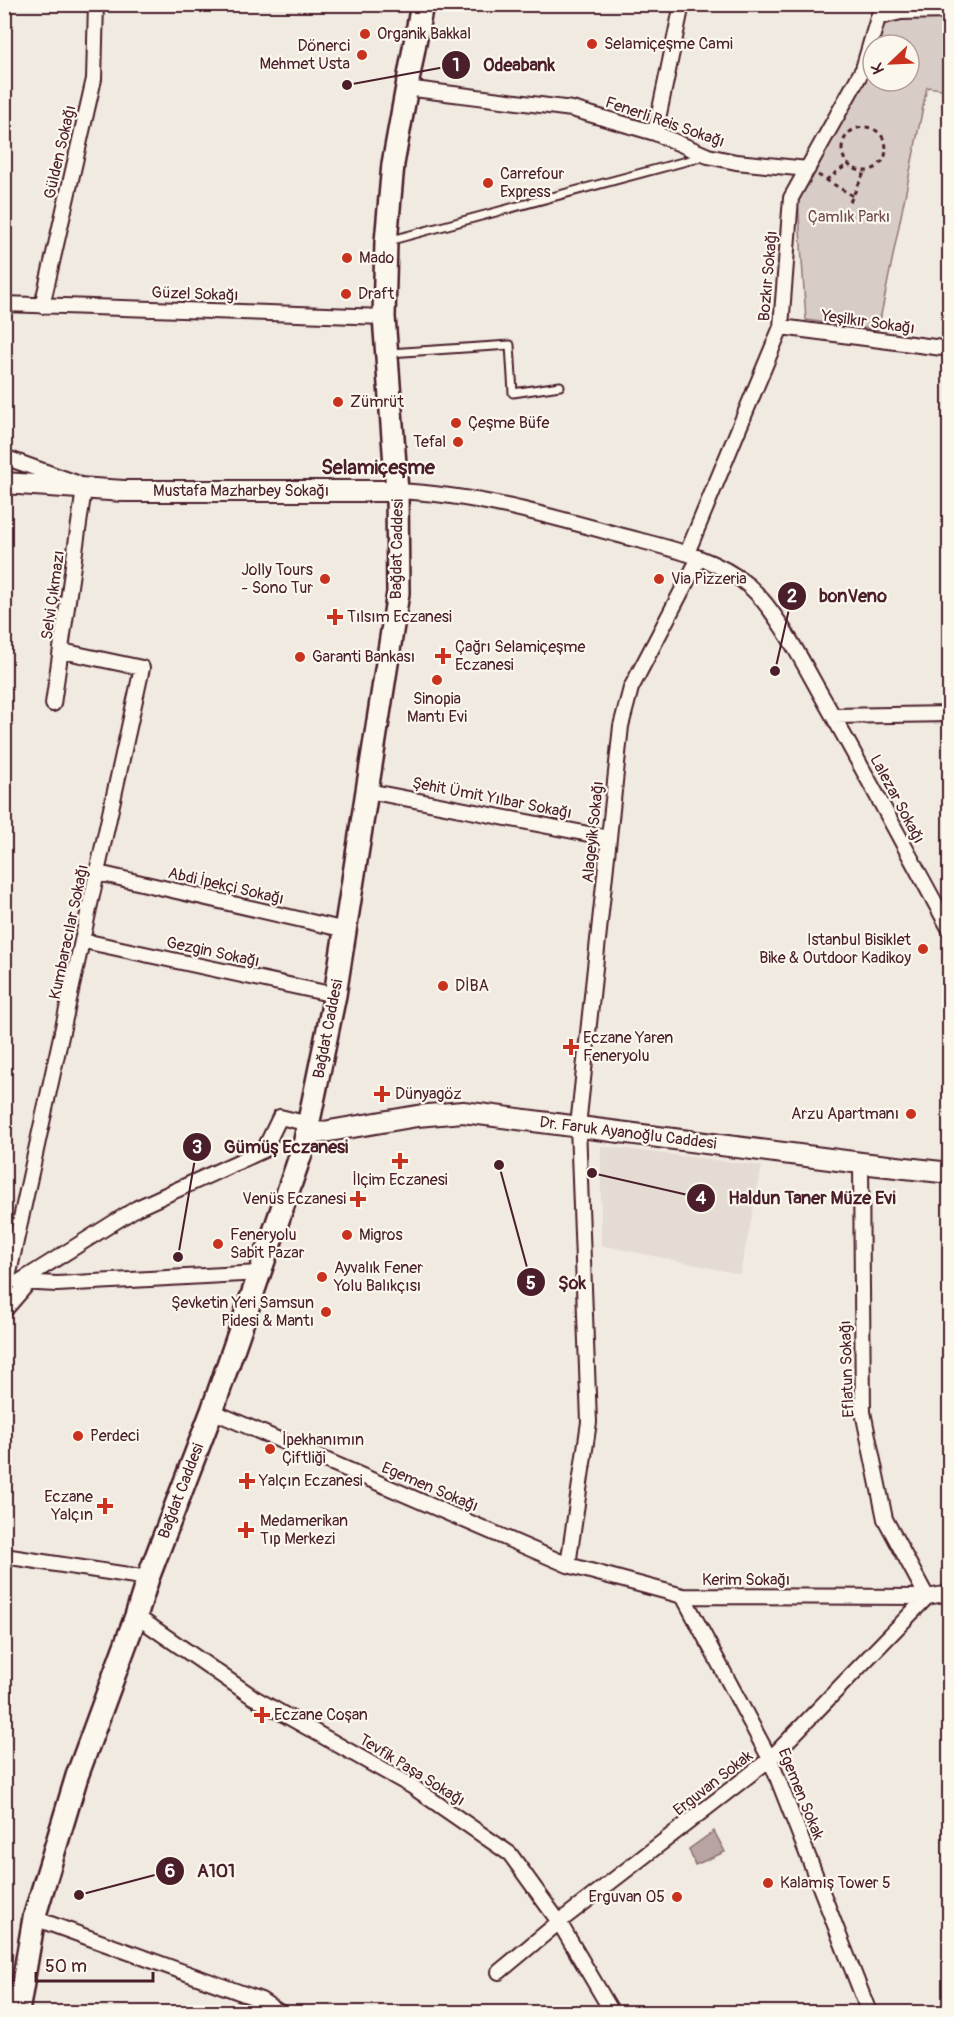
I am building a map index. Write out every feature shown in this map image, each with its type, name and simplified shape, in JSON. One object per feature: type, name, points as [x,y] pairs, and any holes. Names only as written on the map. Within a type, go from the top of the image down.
[{"type":"main road","name":"Bağdat Caddesi","points":[[18,2013],[34,1918],[77,1776],[148,1578],[212,1411],[308,1129],[335,995],[398,593],[398,492],[384,317],[386,242],[393,164],[422,4]]},
{"type":"street","name":"Gülden Sokağı","points":[[42,306],[94,80],[96,4]]},
{"type":"street","points":[[655,133],[682,4]]},
{"type":"street","points":[[881,11],[950,10]]},
{"type":"street","name":"Bozkır Sokağı","points":[[693,556],[782,327],[791,198],[863,69],[881,11]]},
{"type":"street","name":"Fenerli Reis Sokağı","points":[[405,88],[572,109],[655,133],[708,156],[736,162],[808,169]]},
{"type":"street","name":"Güzel Sokağı","points":[[4,304],[384,317]]},
{"type":"street","name":"Yeşilkır Sokağı","points":[[782,327],[950,350]]},
{"type":"street","points":[[4,457],[90,490]]},
{"type":"street","name":"Mustafa Mazharbey Sokağı","points":[[4,483],[90,490],[398,492]]},
{"type":"street","name":"Selvi Çıkmazı","points":[[53,704],[90,490]]},
{"type":"street","name":"Lalezar Sokağı","points":[[398,492],[457,497],[571,522],[693,556],[735,576],[757,594],[791,644],[950,930]]},
{"type":"street","name":"Alageyik Sokağı","points":[[568,1565],[588,1422],[578,1126],[621,726],[627,699],[693,556]]},
{"type":"street","name":"Kumbaracılar Sokağı","points":[[15,1282],[142,668],[62,651]]},
{"type":"street","points":[[833,716],[950,714]]},
{"type":"street","name":"Şehit Ümit Yılbar Sokağı","points":[[368,791],[609,838]]},
{"type":"street","name":"Abdi İpekçi Sokağı","points":[[98,873],[346,930]]},
{"type":"street","name":"Gezgin Sokağı","points":[[84,941],[335,995]]},
{"type":"street","name":"Dr. Faruk Ayanoğlu Caddesi","points":[[308,1129],[464,1112],[950,1173]]},
{"type":"street","points":[[4,1311],[15,1282],[143,1205],[264,1150],[268,1146],[280,1117],[308,1129]]},
{"type":"street","name":"Eflatun Sokağı","points":[[861,1163],[863,1412],[885,1519],[927,1597]]},
{"type":"street","points":[[15,1282],[52,1277],[262,1268]]},
{"type":"street","name":"Egemen Sokağı","points":[[212,1411],[568,1565]]},
{"type":"street","points":[[4,1556],[148,1578]]},
{"type":"street","name":"Kerim Sokağı","points":[[568,1565],[683,1596],[927,1597],[950,1593]]},
{"type":"street","name":"Egemen Sokak","points":[[683,1596],[770,1760],[869,2013]]},
{"type":"street","name":"Erguvan Sokak","points":[[499,1972],[559,1922],[770,1760],[927,1597]]},
{"type":"street","name":"Tevfik Paşa Sokağı","points":[[136,1616],[253,1697],[413,1787],[510,1854],[559,1922],[612,2013]]},
{"type":"street","points":[[34,1918],[261,2000],[279,2013]]},
{"type":"lane","points":[[386,242],[708,156]]},
{"type":"lane","points":[[387,353],[510,345],[513,393],[560,386]]},
{"type":"path","points":[[861,127],[878,132],[884,138],[886,146],[882,163],[874,169],[864,171],[848,164],[842,148],[844,139],[852,130],[861,127]]},
{"type":"path","points":[[826,180],[848,164]]},
{"type":"path","points":[[808,169],[853,196]]},
{"type":"path","points":[[850,202],[864,171]]},
{"type":"shaded area","points":[[601,1146],[762,1166],[740,1274],[601,1245]]},
{"type":"shaded area","points":[[714,1831],[725,1852],[695,1865],[689,1849]]},
{"type":"green space","name":"Çamlık Parkı","points":[[928,16],[949,18],[949,90],[927,87],[878,330],[806,320],[798,200],[812,179],[861,79],[861,93],[921,93],[921,33],[879,33],[882,24],[890,20]]},
{"type":"place","name":"Organik Bakkal","points":[[365,34]]},
{"type":"place","name":"Selamiçeşme Cami","points":[[592,44]]},
{"type":"place","name":"Dönerci Mehmet Usta","points":[[362,55]]},
{"type":"place","name":"Odeabank","points":[[347,85]]},
{"type":"place","name":"Carrefour Express","points":[[488,183]]},
{"type":"place","name":"Mado","points":[[347,258]]},
{"type":"place","name":"Draft","points":[[346,294]]},
{"type":"place","name":"Zümrüt","points":[[338,402]]},
{"type":"place","name":"Çeşme Büfe","points":[[456,423]]},
{"type":"place","name":"Tefal","points":[[458,442]]},
{"type":"place","name":"Jolly Tours - Sono Tur","points":[[325,579]]},
{"type":"place","name":"Via Pizzeria","points":[[659,579]]},
{"type":"place","name":"Tılsım Eczanesi","points":[[335,617]]},
{"type":"place","name":"Çağrı Selamiçeşme Eczanesi","points":[[443,656]]},
{"type":"place","name":"Garanti Bankası","points":[[300,657]]},
{"type":"place","name":"bonVeno","points":[[775,671]]},
{"type":"place","name":"Sinopia Mantı Evi","points":[[437,680]]},
{"type":"place","name":"Istanbul Bisiklet Bike & Outdoor Kadikoy","points":[[923,949]]},
{"type":"place","name":"DİBA","points":[[443,986]]},
{"type":"place","name":"Eczane Yaren Feneryolu","points":[[571,1047]]},
{"type":"place","name":"Dünyagöz","points":[[382,1094]]},
{"type":"place","name":"Arzu Apartmanı","points":[[911,1114]]},
{"type":"place","name":"İlçim Eczanesi","points":[[400,1161]]},
{"type":"place","name":"Şok","points":[[499,1165]]},
{"type":"place","name":"Haldun Taner Müze Evi","points":[[592,1173]]},
{"type":"place","name":"Venüs Eczanesi","points":[[358,1199]]},
{"type":"place","name":"Migros","points":[[347,1235]]},
{"type":"place","name":"Feneryolu Sabit Pazar","points":[[218,1244]]},
{"type":"place","name":"Gümüş Eczanesi","points":[[178,1257]]},
{"type":"place","name":"Ayvalık Fener Yolu Balıkçısı","points":[[322,1277]]},
{"type":"place","name":"Şevketin Yeri Samsun Pidesi & Mantı","points":[[326,1312]]},
{"type":"place","name":"Perdeci","points":[[78,1436]]},
{"type":"place","name":"İpekhanımın Çiftliği","points":[[270,1449]]},
{"type":"place","name":"Yalçın Eczanesi","points":[[247,1481]]},
{"type":"place","name":"Eczane Yalçın","points":[[105,1506]]},
{"type":"place","name":"Medamerikan Tıp Merkezi","points":[[246,1530]]},
{"type":"place","name":"Eczane Coşan","points":[[262,1715]]},
{"type":"place","name":"Kalamış Tower 5","points":[[768,1883]]},
{"type":"place","name":"A101","points":[[79,1895]]},
{"type":"place","name":"Erguvan 05","points":[[677,1897]]},
{"type":"district","name":"Selamiçeşme","points":[[378,467]]}]
